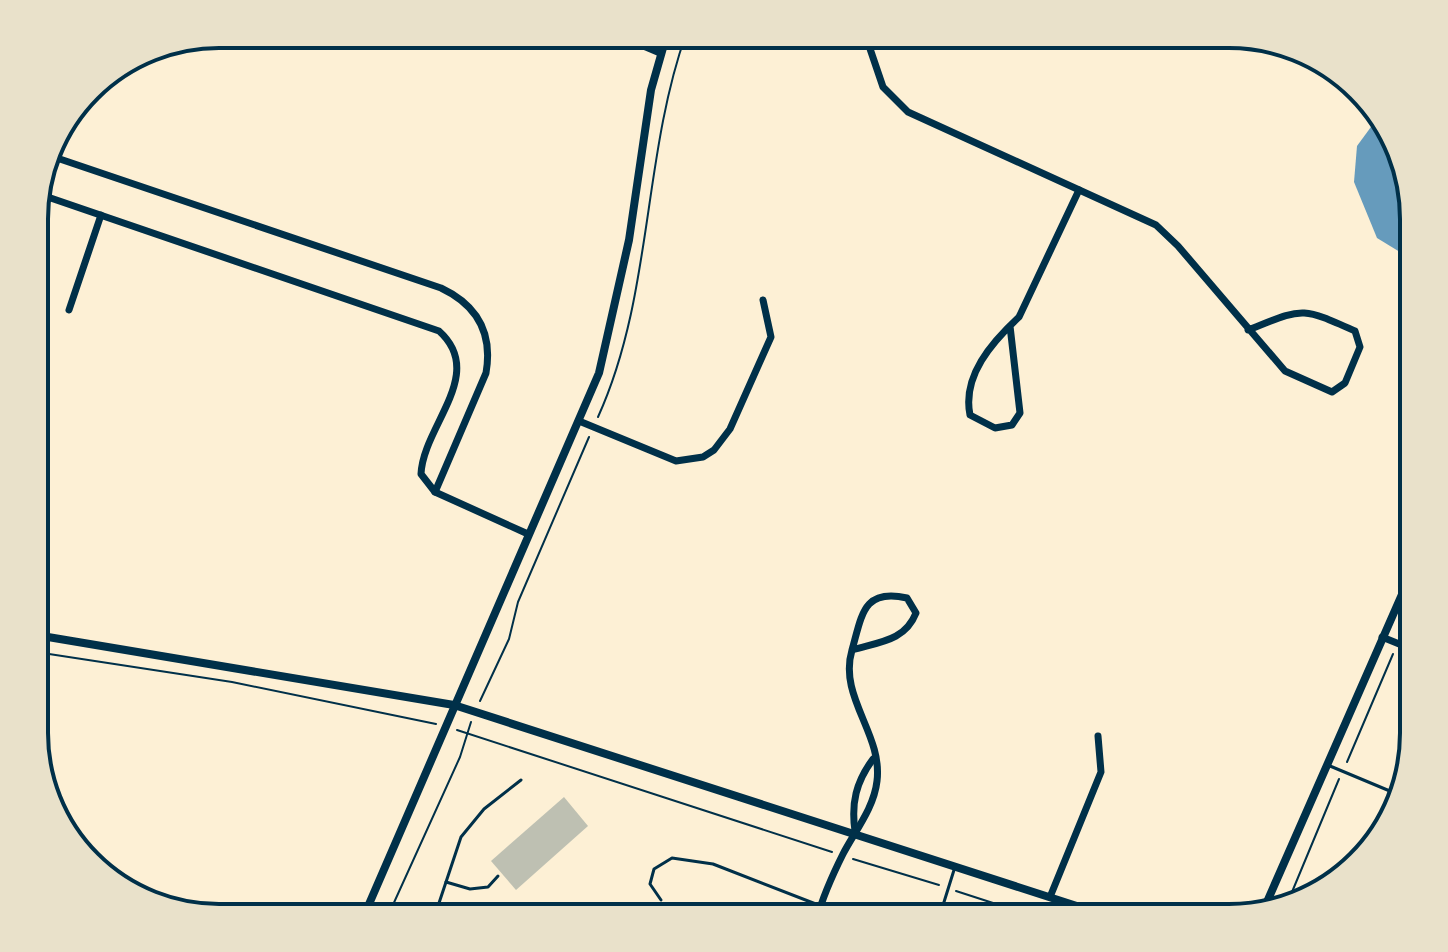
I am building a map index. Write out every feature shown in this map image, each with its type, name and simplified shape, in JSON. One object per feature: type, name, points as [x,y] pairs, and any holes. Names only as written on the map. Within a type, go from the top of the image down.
[{"type":"street","points":[[648,48],[660,53]]},
{"type":"street","points":[[369,904],[607,350],[629,240],[651,90],[662,48]]},
{"type":"street","points":[[870,48],[883,87],[908,112],[1139,216],[1170,237],[1248,330],[1285,371],[1332,392],[1345,383],[1360,347],[1355,331],[1311,311],[1294,312],[1248,330]]},
{"type":"street","points":[[59,159],[441,288],[467,304],[484,327],[489,357],[486,373],[435,492]]},
{"type":"street","points":[[1010,326],[1020,413],[1012,425],[995,428],[970,415],[966,397],[989,345],[1019,317],[1079,190]]},
{"type":"street","points":[[49,197],[439,331],[454,348],[458,367],[422,465],[426,484],[435,492],[528,534]]},
{"type":"street","points":[[69,310],[101,215]]},
{"type":"street","points":[[579,421],[676,461],[703,457],[714,450],[730,429],[771,337],[763,300]]},
{"type":"street","points":[[822,904],[842,856],[868,809],[877,779],[871,743],[849,685],[847,667],[863,610],[871,600],[892,595],[907,598],[916,613],[910,628],[895,638],[852,650]]},
{"type":"street","points":[[1268,899],[1400,598]]},
{"type":"street","points":[[48,637],[454,705],[1071,904]]},
{"type":"street","points":[[1382,637],[1398,643]]},
{"type":"street","points":[[1050,897],[1101,772],[1098,736]]},
{"type":"street","points":[[855,833],[852,805],[862,774],[873,759]]},
{"type":"lane","points":[[1326,764],[1390,791]]},
{"type":"lane","points":[[439,904],[461,837],[484,809],[521,780]]},
{"type":"lane","points":[[661,900],[650,884],[654,869],[672,858],[713,864],[816,904]]},
{"type":"lane","points":[[944,904],[955,866]]},
{"type":"lane","points":[[446,882],[470,889],[488,887],[498,876]]},
{"type":"path","points":[[1292,892],[1400,639]]},
{"type":"path","points":[[48,654],[232,682],[445,726],[997,904]]},
{"type":"water","points":[[1372,126],[1387,154],[1397,186],[1400,252],[1377,238],[1354,182],[1357,146]]},
{"type":"building","points":[[564,797],[588,826],[516,890],[491,861]]}]
